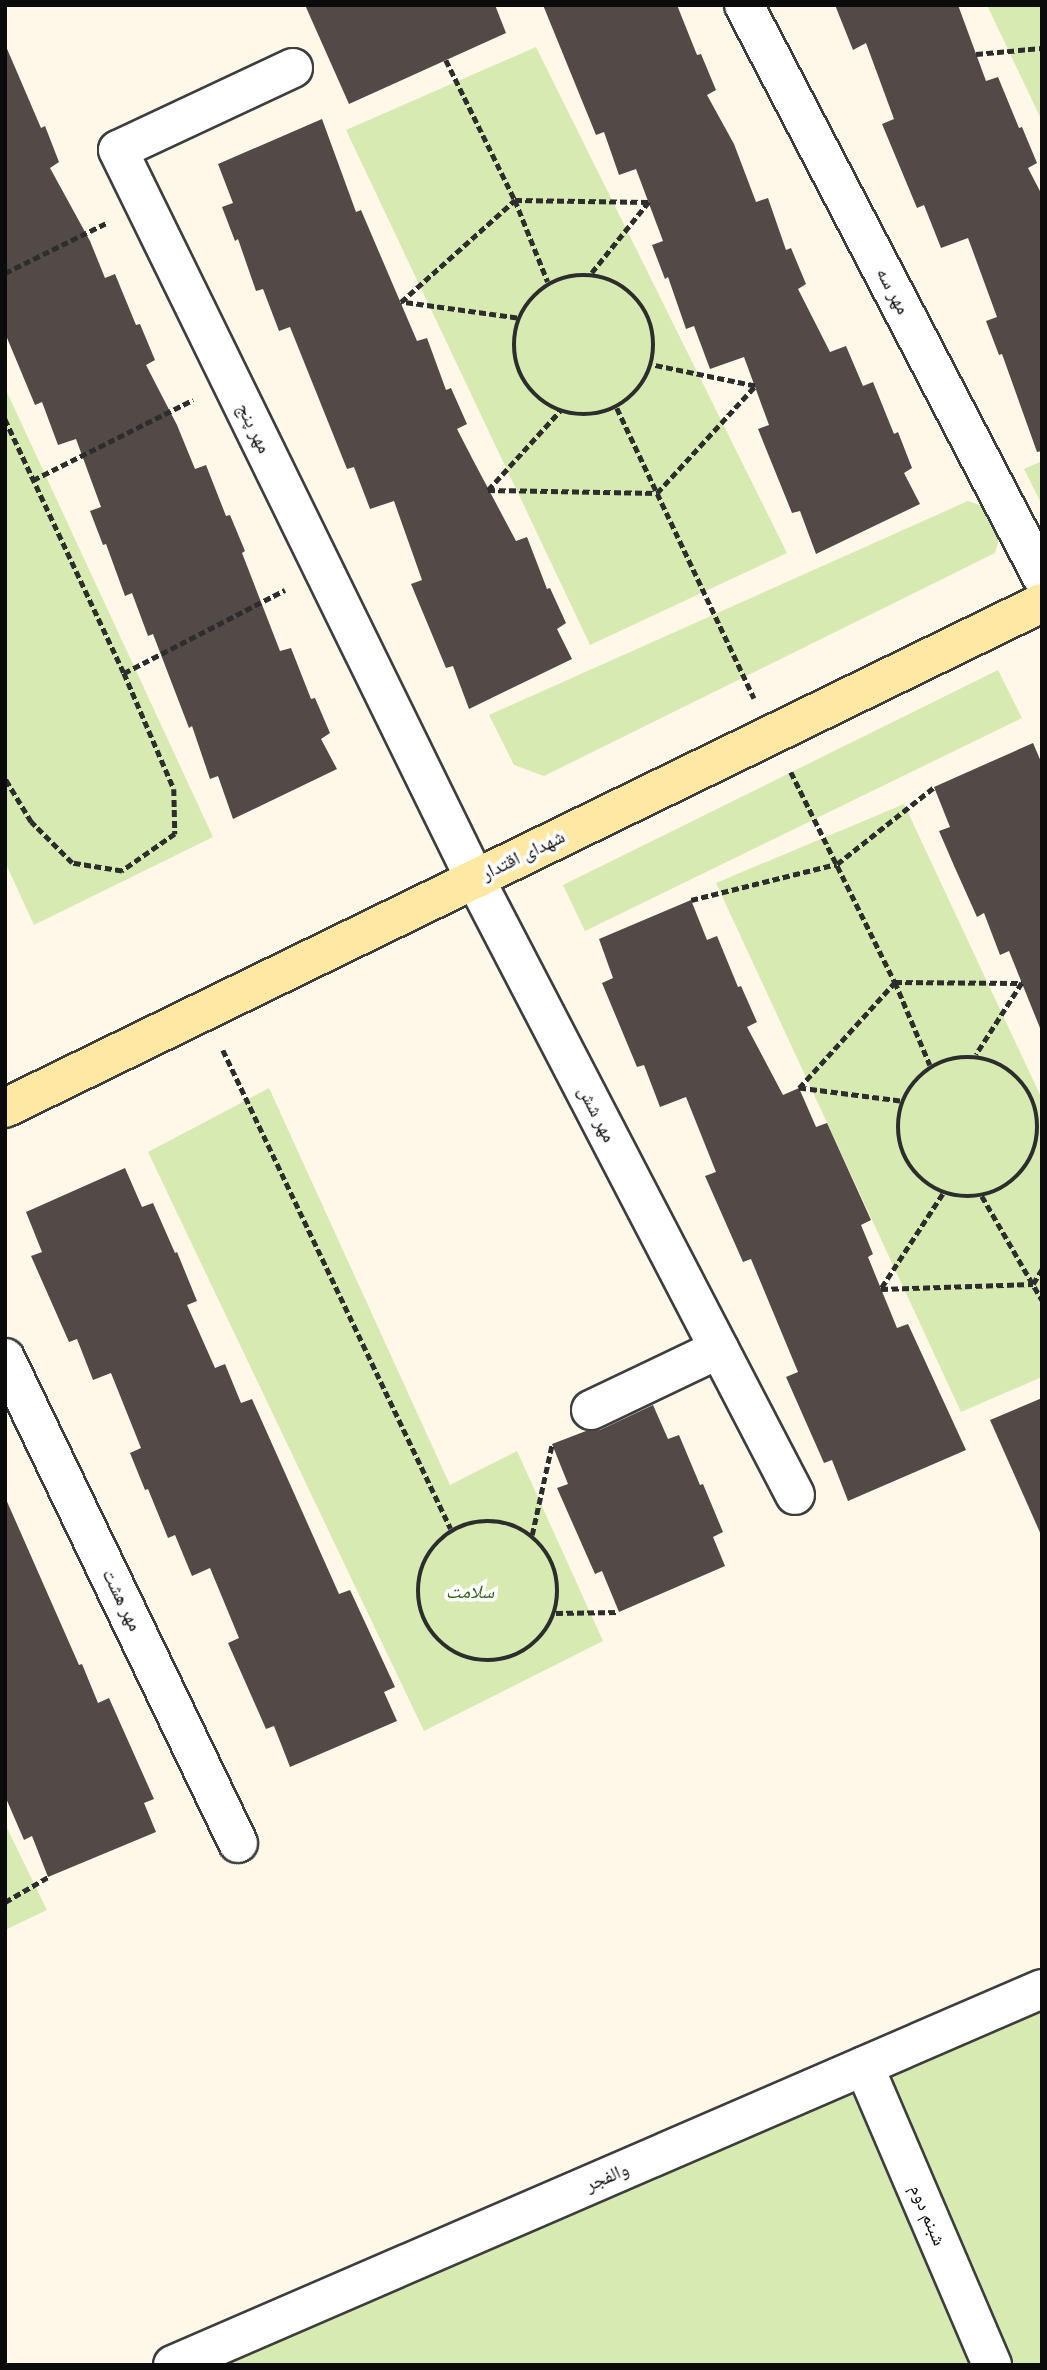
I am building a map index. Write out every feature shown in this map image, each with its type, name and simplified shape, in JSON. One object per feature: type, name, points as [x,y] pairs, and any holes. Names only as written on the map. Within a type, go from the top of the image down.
[{"type":"street","name":"مهر سه","points":[[744,5],[1042,577]]},
{"type":"street","name":"مهر پنج","points":[[293,68],[118,150],[475,878]]},
{"type":"street","name":"شهدای اقتدار","points":[[5,1108],[1042,603]]},
{"type":"street","name":"مهر شش","points":[[475,878],[795,1495]]},
{"type":"street","points":[[591,1410],[719,1349]]},
{"type":"street","name":"مهر هشت","points":[[5,1358],[238,1843]]},
{"type":"street","name":"والفجر","points":[[173,2365],[1042,1989]]},
{"type":"street","name":"شبنم دوم","points":[[864,2066],[992,2365]]},
{"type":"path","points":[[976,54],[1042,48]]},
{"type":"path","points":[[446,60],[515,200],[548,282]]},
{"type":"path","points":[[517,318],[401,302],[515,200],[649,202],[593,273]]},
{"type":"path","points":[[5,273],[144,204]]},
{"type":"path","points":[[593,273],[630,289],[652,324],[653,365],[639,390],[617,408],[589,416],[560,411],[529,390],[513,355],[517,318],[548,282],[593,273]]},
{"type":"path","points":[[560,411],[488,490],[657,493],[755,386],[653,365]]},
{"type":"path","points":[[33,481],[231,380]]},
{"type":"path","points":[[617,408],[772,734],[895,982],[930,1065]]},
{"type":"path","points":[[5,419],[124,673],[174,789],[176,834],[122,871],[72,863],[31,822],[5,779]]},
{"type":"path","points":[[124,673],[323,570]]},
{"type":"path","points":[[691,900],[837,864],[934,787]]},
{"type":"path","points":[[900,1101],[799,1088],[895,982],[1022,983],[976,1055]]},
{"type":"path","points":[[202,1012],[236,1077],[451,1529]]},
{"type":"path","points":[[976,1055],[1014,1072],[1029,1095],[1036,1107],[1035,1148],[1016,1180],[982,1196],[943,1194],[912,1172],[897,1138],[900,1101],[930,1065],[976,1055]]},
{"type":"path","points":[[1035,1148],[1042,1150]]},
{"type":"path","points":[[943,1194],[881,1289],[1032,1284]]},
{"type":"path","points":[[982,1196],[1042,1300]]},
{"type":"path","points":[[1032,1284],[1042,1269]]},
{"type":"path","points":[[533,1535],[552,1444]]},
{"type":"path","points":[[493,1519],[533,1535],[556,1570],[556,1613],[535,1646],[500,1662],[460,1657],[430,1633],[417,1596],[424,1558],[451,1529],[493,1519]]},
{"type":"path","points":[[556,1613],[619,1612]]},
{"type":"path","points":[[5,1902],[48,1877]]},
{"type":"green space","points":[[987,5],[1042,5],[1042,121]]},
{"type":"green space","points":[[536,47],[787,553],[590,645],[346,130]]},
{"type":"green space","points":[[5,388],[213,837],[34,925],[5,862]]},
{"type":"green space","points":[[1042,461],[1042,505],[1024,469]]},
{"type":"green space","points":[[968,501],[1006,514],[995,553],[544,776],[514,765],[489,715]]},
{"type":"green space","points":[[998,670],[1022,718],[585,931],[563,885]]},
{"type":"green space","points":[[904,804],[1042,1099],[1042,1377],[961,1412],[716,883]]},
{"type":"green space","name":"سلامت","points":[[269,1088],[450,1485],[517,1451],[603,1641],[424,1731],[148,1152]]},
{"type":"green space","points":[[5,1824],[47,1910],[5,1930]]},
{"type":"green space","points":[[1042,1991],[1042,2365],[184,2365]]},
{"type":"building","points":[[305,5],[495,5],[506,33],[349,104]]},
{"type":"building","points":[[543,5],[677,5],[697,55],[701,54],[716,90],[707,95],[734,144],[756,202],[768,198],[786,250],[791,248],[806,284],[798,289],[830,352],[846,346],[863,386],[873,382],[894,434],[898,432],[912,468],[904,473],[920,504],[816,554],[800,511],[792,513],[758,429],[769,425],[744,357],[710,369],[694,326],[686,329],[668,277],[665,279],[652,245],[663,241],[636,169],[619,175],[604,132],[596,135]]},
{"type":"building","points":[[835,5],[958,5],[986,81],[998,77],[1019,128],[1022,127],[1037,163],[1028,168],[1042,195],[1042,451],[1037,452],[1002,354],[999,355],[986,321],[997,317],[968,238],[941,248],[924,205],[917,208],[882,124],[894,119],[866,43],[853,50]]},
{"type":"building","points":[[5,44],[41,128],[45,126],[59,162],[50,168],[90,241],[105,278],[115,274],[136,325],[140,324],[155,360],[146,365],[177,425],[195,469],[206,465],[226,516],[230,515],[245,551],[242,553],[280,651],[291,648],[311,699],[315,698],[330,733],[321,739],[337,769],[233,819],[218,776],[210,779],[192,726],[189,728],[153,634],[148,636],[132,593],[125,596],[106,544],[103,545],[90,511],[101,507],[76,439],[58,445],[42,402],[35,405],[5,333]]},
{"type":"building","points":[[322,119],[356,212],[361,210],[417,341],[427,338],[446,390],[451,388],[467,424],[457,429],[516,541],[527,537],[547,589],[550,588],[566,623],[557,629],[572,659],[469,709],[453,666],[446,668],[411,584],[422,580],[394,501],[370,509],[354,467],[347,469],[290,327],[279,331],[263,289],[256,291],[238,239],[235,241],[222,207],[233,203],[218,164]]},
{"type":"building","points":[[1033,743],[1042,764],[1040,1028],[1009,951],[1000,955],[984,913],[977,917],[955,868],[939,831],[950,827],[934,787]]},
{"type":"building","points":[[691,900],[707,940],[717,936],[738,987],[741,986],[757,1022],[747,1027],[783,1095],[799,1088],[816,1127],[827,1123],[871,1220],[861,1225],[873,1254],[868,1257],[897,1328],[908,1324],[966,1450],[848,1501],[832,1460],[824,1463],[786,1377],[798,1372],[751,1259],[743,1262],[705,1176],[716,1172],[686,1097],[660,1107],[644,1065],[637,1067],[602,983],[613,978],[599,939]]},
{"type":"building","points":[[125,1168],[142,1207],[153,1203],[175,1253],[177,1252],[197,1301],[187,1305],[215,1368],[225,1364],[241,1403],[252,1399],[339,1594],[350,1590],[395,1687],[384,1692],[397,1721],[290,1767],[274,1726],[266,1729],[228,1643],[239,1638],[210,1568],[192,1576],[175,1535],[168,1538],[130,1453],[141,1448],[111,1373],[93,1380],[77,1339],[69,1342],[31,1256],[42,1252],[26,1212]]},
{"type":"building","points":[[1042,1398],[1042,1537],[990,1420]]},
{"type":"building","points":[[653,1405],[668,1439],[679,1435],[700,1485],[703,1484],[723,1532],[713,1537],[725,1566],[619,1612],[602,1571],[595,1574],[557,1488],[568,1484],[552,1444],[586,1431],[600,1430]]},
{"type":"building","points":[[5,1497],[79,1665],[82,1664],[98,1703],[109,1698],[154,1799],[144,1803],[156,1832],[48,1877],[32,1836],[24,1840],[5,1796]]}]
